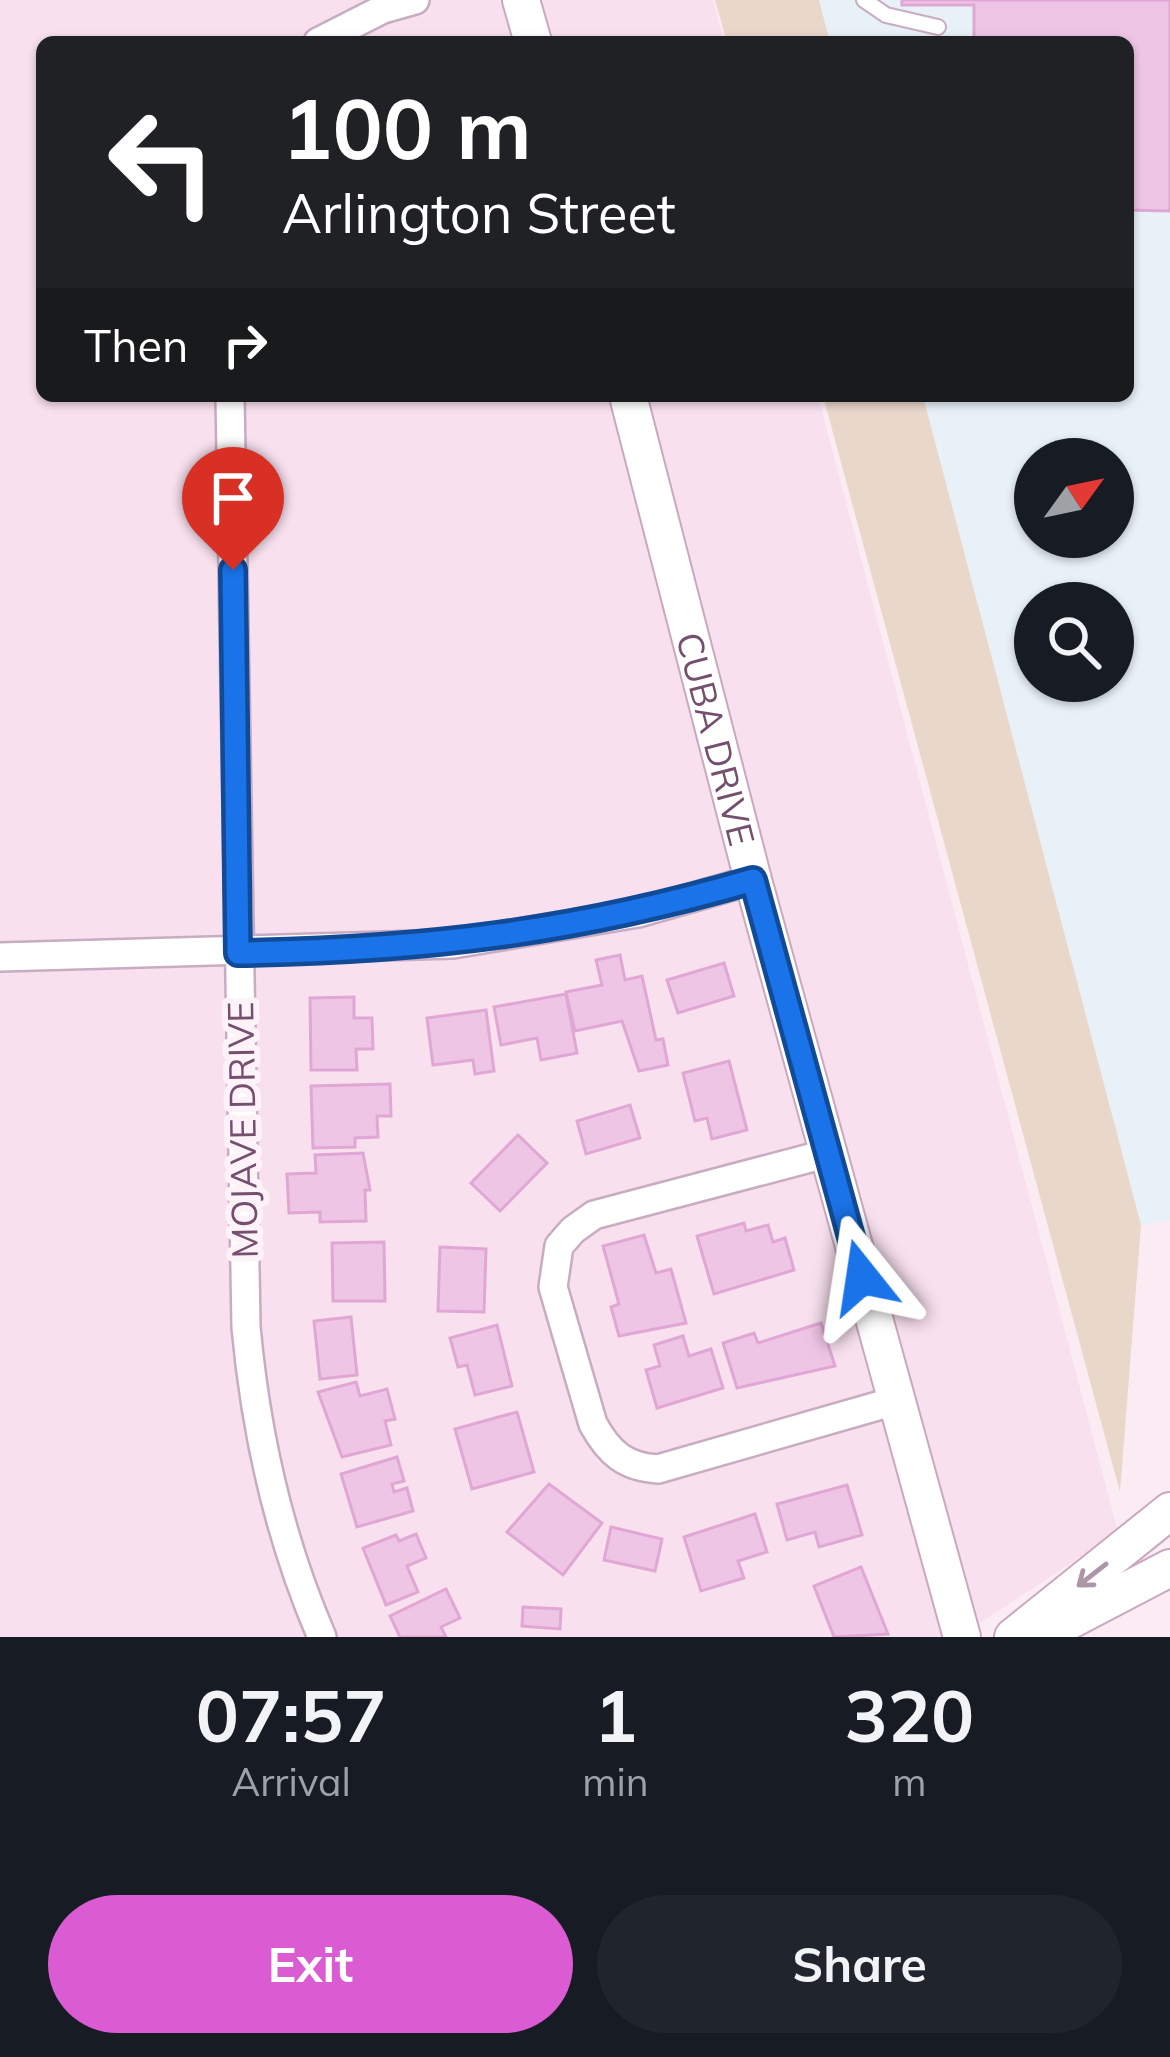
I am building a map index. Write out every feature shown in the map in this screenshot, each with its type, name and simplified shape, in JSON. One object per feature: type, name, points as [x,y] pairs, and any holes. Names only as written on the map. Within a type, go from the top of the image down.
[{"type":"street","points":[[330,36],[383,9],[415,0]]},
{"type":"street","points":[[521,0],[531,36]]},
{"type":"street","name":"MOJAVE DRIVE","points":[[230,402],[246,1327],[254,1410],[286,1541],[322,1637]]},
{"type":"street","name":"CUBA DRIVE","points":[[630,402],[753,880],[962,1637]]},
{"type":"street","points":[[0,957],[472,942],[638,913],[753,880]]},
{"type":"street","points":[[829,1153],[594,1215],[559,1246],[553,1287],[593,1424],[604,1444],[633,1468],[658,1469],[895,1401]]},
{"type":"street","points":[[1013,1637],[1170,1511]]},
{"type":"street","points":[[1038,1637],[1170,1568]]},
{"type":"lane","points":[[864,0],[886,15],[938,28]]},
{"type":"shaded area","points":[[0,0],[713,0],[722,36],[36,36],[36,402],[820,402],[1118,1532],[959,1637],[0,1637]]},
{"type":"shaded area","points":[[715,0],[819,0],[828,36],[725,36]]},
{"type":"shaded area","points":[[819,0],[1170,0],[1170,1220],[1141,1225],[925,402],[1134,402],[1134,36],[828,36]]},
{"type":"shaded area","points":[[825,402],[925,402],[1141,1225],[1120,1492]]},
{"type":"building","points":[[902,0],[1170,0],[1170,211],[1134,210],[1134,36],[974,36],[974,5],[902,5]]},
{"type":"building","points":[[620,955],[625,980],[642,976],[656,1040],[663,1039],[668,1065],[639,1071],[622,1021],[575,1031],[566,992],[602,985],[596,960]]},
{"type":"building","points":[[724,963],[734,996],[678,1013],[667,980]]},
{"type":"building","points":[[566,994],[577,1053],[541,1060],[537,1038],[501,1045],[494,1007]]},
{"type":"building","points":[[354,997],[354,1018],[372,1018],[373,1049],[356,1049],[357,1070],[311,1070],[310,998]]},
{"type":"building","points":[[486,1010],[494,1071],[475,1074],[473,1060],[433,1065],[427,1018]]},
{"type":"building","points":[[729,1061],[747,1130],[712,1139],[707,1118],[695,1121],[683,1073]]},
{"type":"building","points":[[390,1084],[391,1116],[377,1116],[378,1137],[355,1138],[355,1147],[313,1148],[311,1086]]},
{"type":"building","points":[[630,1105],[640,1138],[586,1154],[577,1121]]},
{"type":"building","points":[[518,1135],[547,1163],[500,1211],[471,1183]]},
{"type":"building","points":[[363,1153],[370,1190],[365,1190],[366,1221],[320,1222],[320,1212],[289,1213],[287,1174],[316,1173],[315,1155]]},
{"type":"building","points":[[744,1223],[746,1231],[768,1225],[773,1242],[785,1238],[794,1270],[714,1294],[697,1236]]},
{"type":"building","points":[[644,1235],[656,1273],[671,1269],[686,1323],[619,1336],[611,1307],[619,1304],[603,1246]]},
{"type":"building","points":[[384,1242],[385,1301],[333,1301],[332,1243]]},
{"type":"building","points":[[440,1247],[486,1249],[484,1312],[438,1311]]},
{"type":"building","points":[[351,1317],[357,1375],[320,1379],[314,1321]]},
{"type":"building","points":[[821,1323],[835,1366],[737,1388],[723,1343],[754,1333],[758,1343]]},
{"type":"building","points":[[497,1325],[512,1386],[475,1395],[467,1365],[458,1367],[450,1338]]},
{"type":"building","points":[[683,1336],[689,1356],[711,1349],[723,1388],[657,1408],[646,1370],[660,1366],[654,1345]]},
{"type":"building","points":[[356,1382],[360,1396],[387,1389],[395,1419],[385,1421],[391,1445],[342,1457],[318,1392]]},
{"type":"building","points":[[517,1412],[534,1472],[472,1489],[455,1429]]},
{"type":"building","points":[[397,1457],[404,1481],[392,1484],[394,1492],[407,1488],[413,1511],[357,1527],[341,1474]]},
{"type":"building","points":[[549,1484],[602,1523],[563,1575],[507,1532]]},
{"type":"building","points":[[847,1485],[862,1535],[819,1547],[815,1532],[787,1540],[777,1504]]},
{"type":"building","points":[[755,1514],[767,1552],[738,1561],[744,1578],[701,1591],[684,1537]]},
{"type":"building","points":[[611,1527],[662,1539],[655,1571],[604,1560]]},
{"type":"building","points":[[416,1534],[426,1558],[407,1566],[418,1592],[386,1605],[363,1548],[396,1535],[399,1541]]},
{"type":"building","points":[[861,1567],[888,1634],[834,1637],[814,1586]]},
{"type":"building","points":[[446,1589],[460,1618],[441,1627],[446,1637],[400,1637],[390,1616]]},
{"type":"building","points":[[523,1607],[561,1609],[560,1629],[522,1626]]},
{"type":"route","points":[[233,570],[238,953],[371,950],[528,934],[638,913],[753,880],[862,1277]]}]
